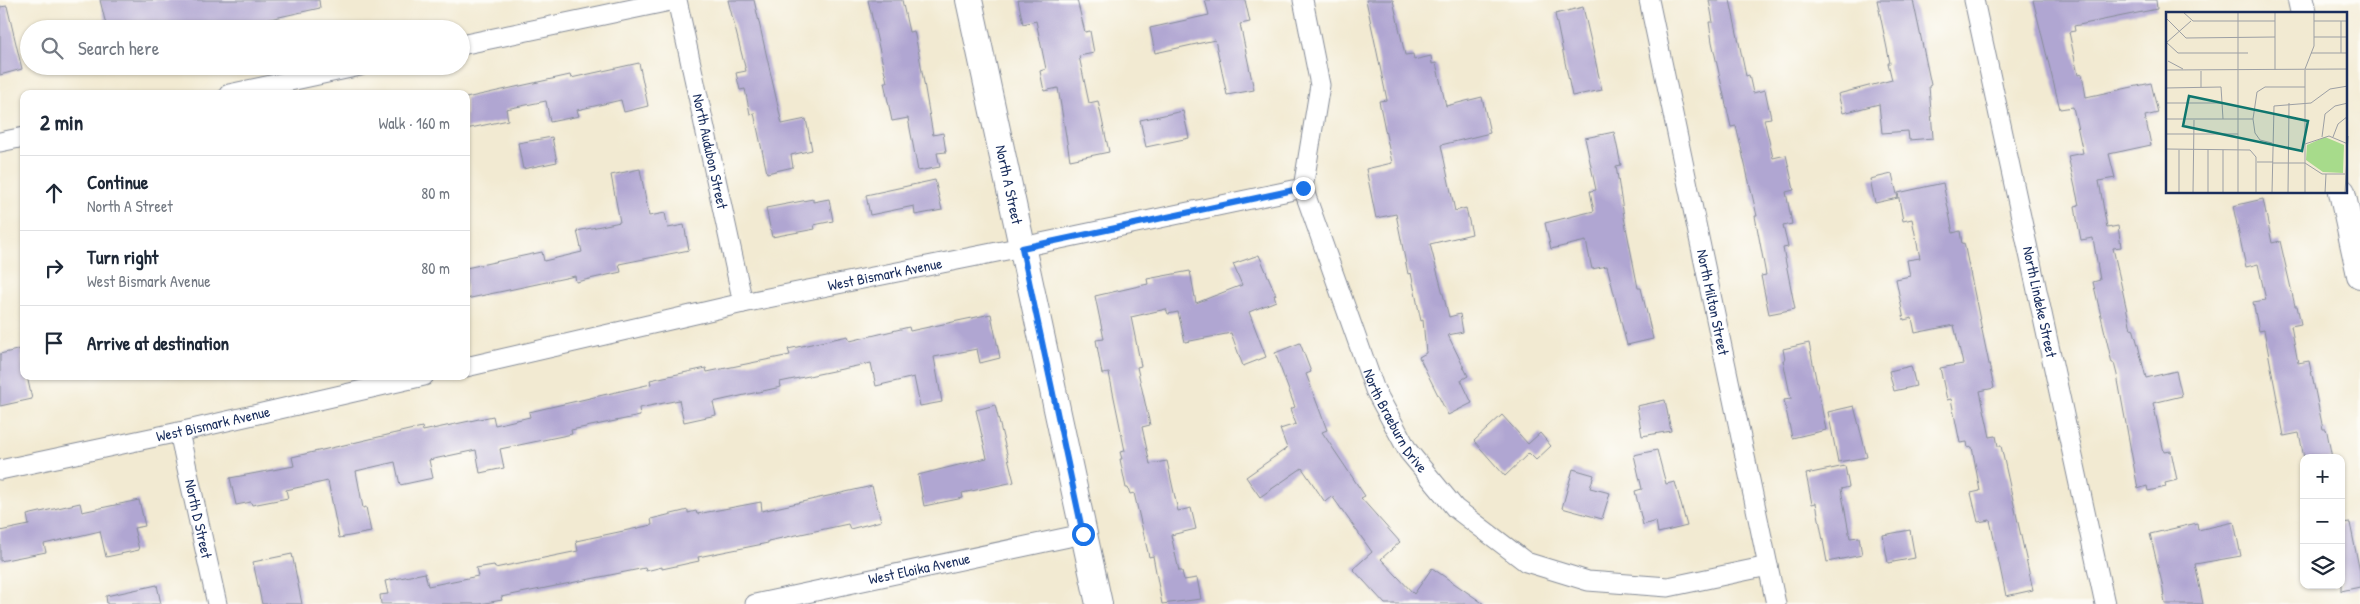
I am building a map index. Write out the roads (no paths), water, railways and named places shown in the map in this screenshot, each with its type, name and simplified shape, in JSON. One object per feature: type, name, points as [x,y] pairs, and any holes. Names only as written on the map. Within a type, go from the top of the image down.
[{"type":"street","points":[[470,43],[676,0]]},
{"type":"street","name":"North Audubon Street","points":[[676,0],[743,303]]},
{"type":"street","name":"North A Street","points":[[969,0],[1099,604]]},
{"type":"street","name":"North Braeburn Drive","points":[[1304,0],[1320,85],[1303,188],[1375,390],[1408,451],[1455,508],[1526,562],[1588,581],[1668,587],[1768,566]]},
{"type":"street","name":"North Milton Street","points":[[1649,0],[1776,604]]},
{"type":"street","name":"North Lindeke Street","points":[[1974,0],[2105,604]]},
{"type":"street","points":[[248,90],[318,75]]},
{"type":"street","points":[[0,142],[20,138]]},
{"type":"street","name":"West Bismark Avenue","points":[[470,366],[743,303],[1022,248],[1303,188]]},
{"type":"street","points":[[2342,194],[2360,275]]},
{"type":"street","name":"West Bismark Avenue","points":[[0,470],[179,432],[406,380]]},
{"type":"street","name":"North D Street","points":[[179,432],[217,604]]},
{"type":"street","name":"West Eloika Avenue","points":[[755,604],[1083,534]]}]
